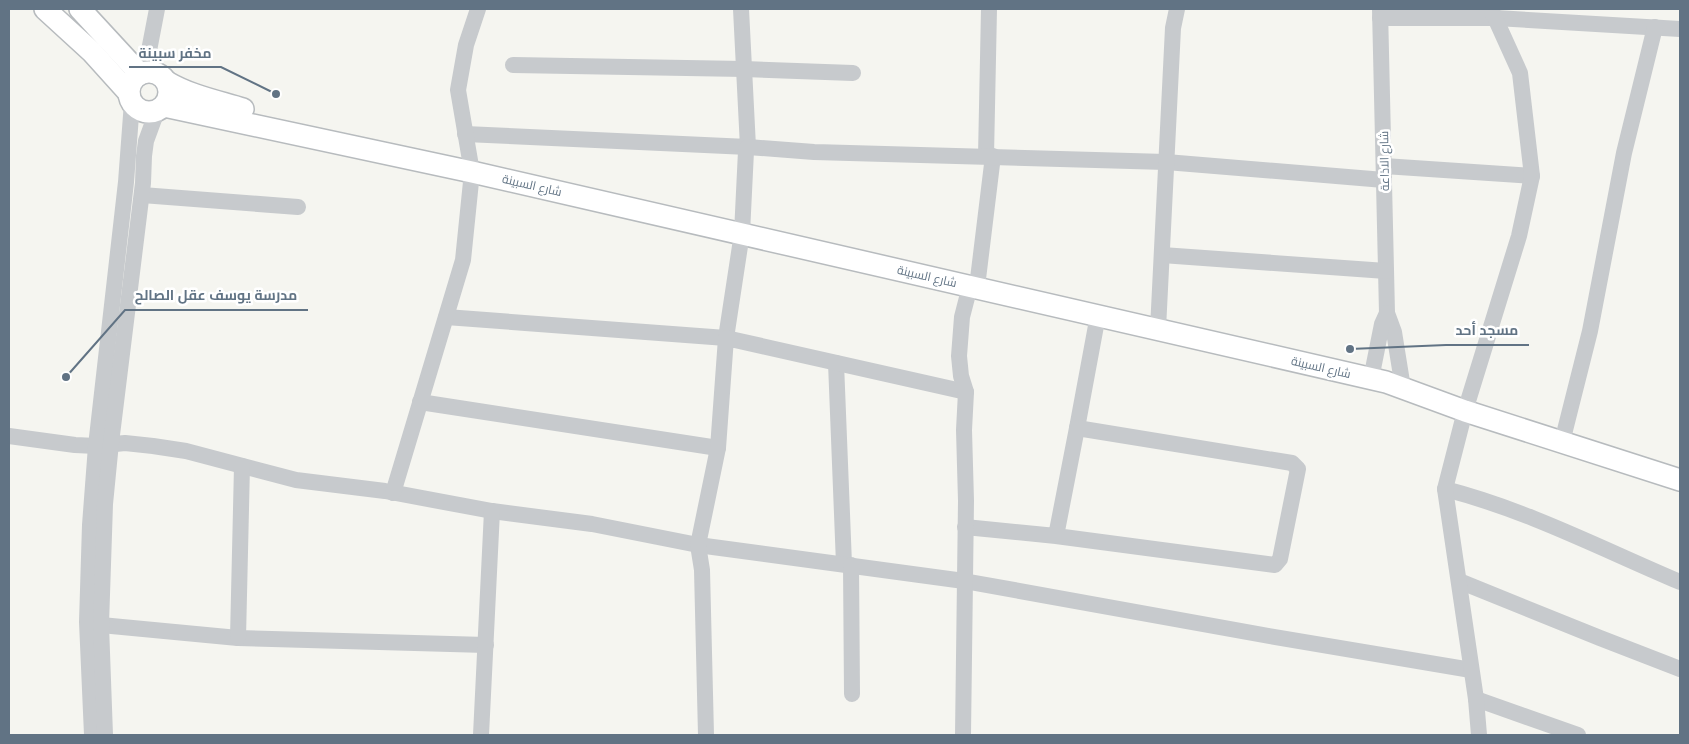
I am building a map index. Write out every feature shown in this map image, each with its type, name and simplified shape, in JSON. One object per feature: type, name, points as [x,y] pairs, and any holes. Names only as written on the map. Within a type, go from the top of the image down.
[{"type":"main road","points":[[45,9],[92,52],[139,109],[147,112],[160,108],[169,95],[152,76],[80,9]]},
{"type":"main road","points":[[131,98],[132,82],[152,76],[198,97],[389,154]]},
{"type":"main road","name":"شارع السبينة","points":[[160,108],[472,172],[1371,379],[1680,480]]},
{"type":"street","points":[[152,76],[147,60],[157,9]]},
{"type":"street","points":[[393,493],[463,260],[472,172],[458,90],[466,46],[478,9]]},
{"type":"street","points":[[706,735],[702,570],[698,544],[718,448],[726,338],[742,233],[746,151],[748,147],[741,9]]},
{"type":"street","points":[[962,735],[965,527],[964,430],[966,392],[961,376],[959,356],[962,317],[973,287],[989,156],[989,9]]},
{"type":"street","points":[[1158,329],[1173,28],[1177,9]]},
{"type":"street","points":[[1380,13],[1573,16],[1655,27],[1680,28]]},
{"type":"street","name":"شارع الاذاعة","points":[[1380,13],[1387,313],[1394,332],[1403,388]]},
{"type":"street","points":[[1479,735],[1460,581],[1445,489],[1465,411],[1519,236],[1532,176],[1520,73],[1493,14]]},
{"type":"street","points":[[1562,442],[1590,331],[1624,154],[1655,27]]},
{"type":"street","points":[[513,65],[853,73]]},
{"type":"street","points":[[105,735],[101,625],[105,504],[103,444],[126,182],[131,98]]},
{"type":"street","points":[[92,735],[87,622],[90,525],[142,195],[146,141],[160,108]]},
{"type":"street","points":[[465,134],[748,147],[814,152],[1166,162],[1384,173],[1532,176]]},
{"type":"street","points":[[142,195],[298,207]]},
{"type":"street","points":[[1162,256],[1386,272]]},
{"type":"street","name":"شارع الاذاعة","points":[[1371,379],[1382,324],[1387,313]]},
{"type":"street","points":[[1056,536],[1098,315]]},
{"type":"street","points":[[446,317],[726,338],[966,392]]},
{"type":"street","points":[[836,363],[848,565],[852,694]]},
{"type":"street","points":[[420,402],[718,448]]},
{"type":"street","points":[[965,527],[1056,536],[1275,565],[1280,559],[1298,469],[1292,462],[1077,428]]},
{"type":"street","points":[[9,436],[75,445],[153,446],[186,452],[296,480],[393,493],[492,511],[592,524],[698,544],[964,580],[1269,636],[1471,670]]},
{"type":"street","points":[[238,638],[242,466]]},
{"type":"street","points":[[1445,489],[1480,498],[1553,525],[1680,582]]},
{"type":"street","points":[[481,735],[492,511]]},
{"type":"street","points":[[1460,581],[1680,669]]},
{"type":"street","points":[[101,625],[238,638],[486,646]]},
{"type":"street","points":[[1476,699],[1578,735]]},
{"type":"place","name":"مخفر سبينة","points":[[276,94]]},
{"type":"place","name":"مسجد أحد","points":[[1350,349]]},
{"type":"place","name":"مدرسة يوسف عقل الصالح","points":[[66,377]]}]
